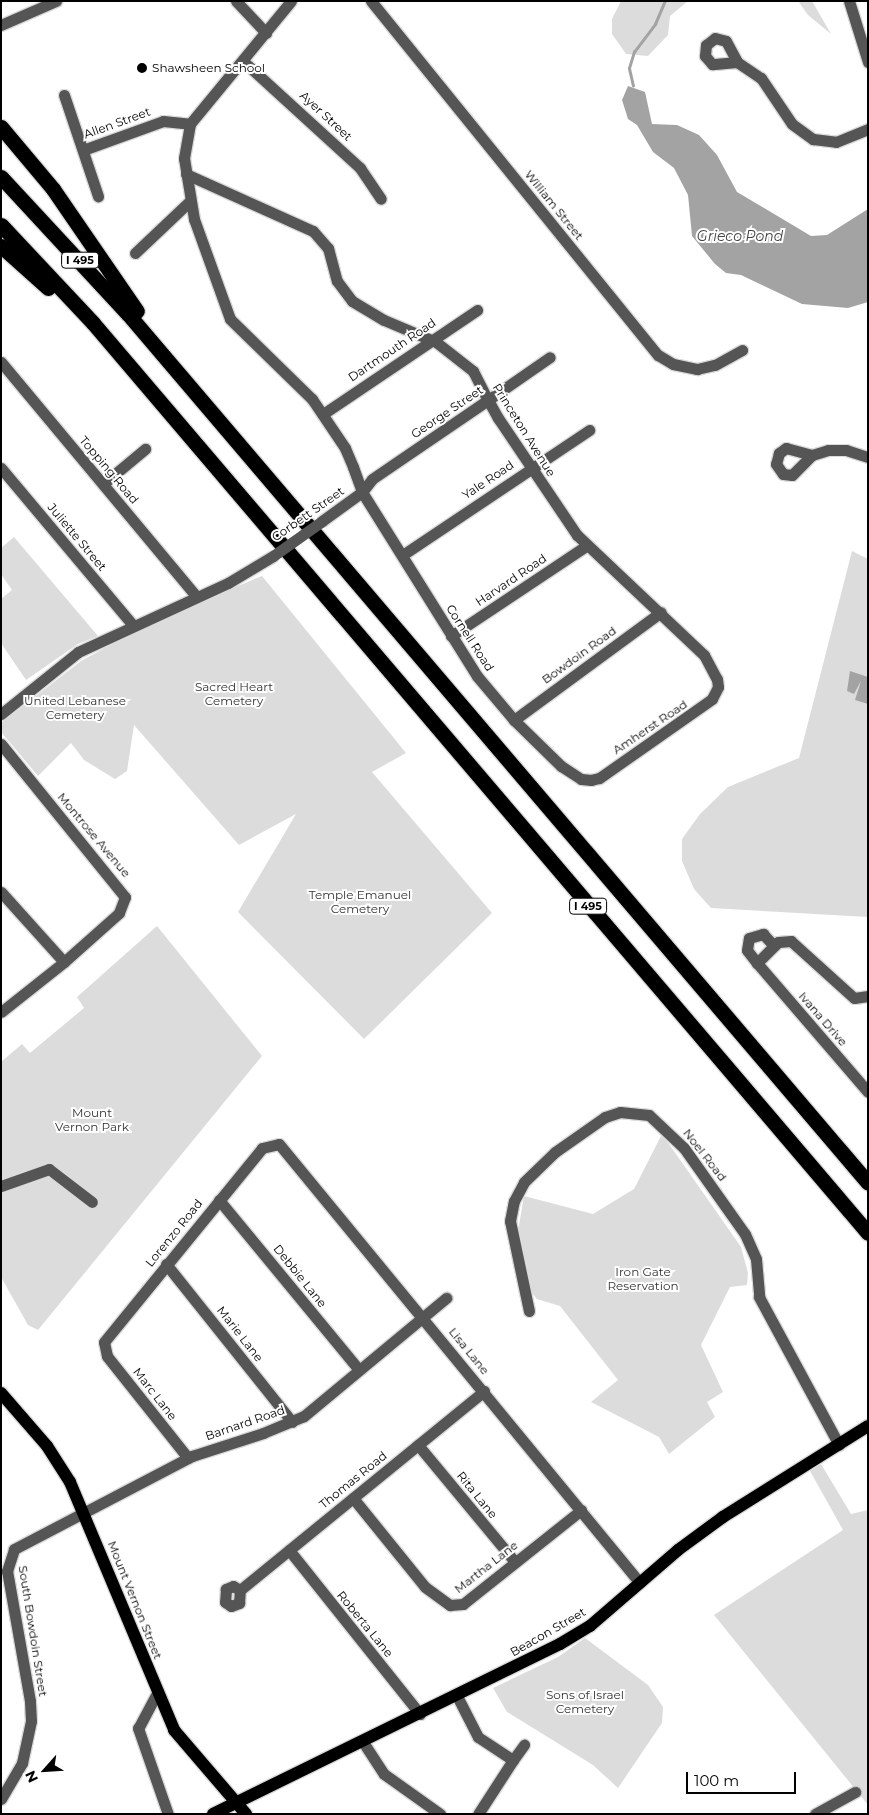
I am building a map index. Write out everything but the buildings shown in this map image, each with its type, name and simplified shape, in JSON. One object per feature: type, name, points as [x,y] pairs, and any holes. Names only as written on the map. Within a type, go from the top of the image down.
[{"type":"highway","points":[[1,127],[64,204],[138,313],[155,346]]},
{"type":"highway","name":"I 495","points":[[1,177],[155,346],[868,1183]]},
{"type":"highway","name":"I 495","points":[[1,225],[93,323],[868,1233]]},
{"type":"highway","points":[[1,246],[64,305],[93,323]]},
{"type":"main road","name":"Mount Vernon Street","points":[[1,1393],[47,1446],[82,1510],[157,1693],[180,1739],[246,1814]]},
{"type":"main road","name":"Beacon Street","points":[[212,1814],[457,1696],[590,1626],[640,1583],[723,1517],[868,1426]]},
{"type":"street","points":[[32,1],[43,6]]},
{"type":"street","points":[[1,25],[56,1]]},
{"type":"street","points":[[236,1],[266,33]]},
{"type":"street","points":[[190,124],[291,1]]},
{"type":"street","name":"William Street","points":[[371,1],[658,355],[673,364],[697,369],[715,365],[742,350]]},
{"type":"street","points":[[849,1],[868,62]]},
{"type":"street","name":"Ayer Street","points":[[243,61],[360,168],[381,199]]},
{"type":"street","points":[[737,62],[761,78],[792,124],[807,136],[836,142],[868,129]]},
{"type":"street","points":[[64,95],[98,196]]},
{"type":"street","name":"Allen Street","points":[[83,150],[163,122],[190,124]]},
{"type":"street","name":"Corbett Street","points":[[1,714],[60,664],[132,624],[245,574],[362,492],[345,448],[323,414],[285,370],[247,339],[230,319],[190,201],[184,144],[190,124]]},
{"type":"street","name":"Princeton Avenue","points":[[186,174],[313,231],[328,248],[337,281],[352,301],[384,320],[431,340],[473,371],[488,400],[531,468],[586,546],[661,612],[704,656],[717,679]]},
{"type":"street","points":[[135,253],[190,201]]},
{"type":"street","name":"Dartmouth Road","points":[[323,414],[477,310]]},
{"type":"street","name":"George Street","points":[[362,492],[372,479],[550,357]]},
{"type":"street","name":"Topping Road","points":[[1,362],[196,596]]},
{"type":"street","name":"Yale Road","points":[[404,554],[589,430]]},
{"type":"street","points":[[103,484],[145,449]]},
{"type":"street","points":[[812,455],[837,449],[868,457]]},
{"type":"street","name":"Juliette Street","points":[[1,468],[132,624]]},
{"type":"street","name":"Cornell Road","points":[[362,492],[404,554],[451,636],[514,720],[580,779]]},
{"type":"street","name":"Harvard Road","points":[[451,636],[586,546]]},
{"type":"street","name":"Bowdoin Road","points":[[514,720],[661,612]]},
{"type":"street","name":"Amherst Road","points":[[580,779],[599,778],[704,707],[718,687],[717,679]]},
{"type":"street","name":"Montrose Avenue","points":[[1,744],[125,897],[119,913],[64,962]]},
{"type":"street","points":[[1,892],[64,962],[1,1012]]},
{"type":"street","name":"Ivana Drive","points":[[774,946],[763,934],[749,938],[747,950],[868,1092]]},
{"type":"street","points":[[757,963],[782,940],[795,943],[854,998],[868,996]]},
{"type":"street","name":"Noel Road","points":[[528,1311],[510,1221],[514,1201],[524,1182],[555,1152],[604,1117],[620,1112],[649,1115],[684,1148],[744,1234],[756,1259],[760,1297],[839,1445]]},
{"type":"street","name":"Lorenzo Road","points":[[104,1346],[108,1335],[262,1148],[273,1143]]},
{"type":"street","name":"Lisa Lane","points":[[273,1143],[286,1149],[640,1583]]},
{"type":"street","points":[[1,1186],[49,1169],[92,1202]]},
{"type":"street","name":"Debbie Lane","points":[[219,1200],[359,1370]]},
{"type":"street","name":"Marie Lane","points":[[166,1264],[292,1422]]},
{"type":"street","name":"Barnard Road","points":[[12,1552],[82,1510],[188,1458],[292,1422],[359,1370],[446,1298]]},
{"type":"street","name":"Marc Lane","points":[[104,1346],[188,1458]]},
{"type":"street","name":"Thomas Road","points":[[240,1590],[484,1391]]},
{"type":"street","name":"Rita Lane","points":[[418,1445],[515,1562]]},
{"type":"street","name":"Martha Lane","points":[[353,1498],[425,1587],[450,1605],[463,1604],[580,1510]]},
{"type":"street","name":"Roberta Lane","points":[[289,1550],[420,1714]]},
{"type":"street","name":"South Bowdoin Street","points":[[1,1799],[22,1763],[30,1722],[30,1701],[8,1571],[12,1552]]},
{"type":"street","points":[[157,1693],[138,1728],[168,1814]]},
{"type":"street","points":[[457,1696],[478,1737],[513,1760]]},
{"type":"street","points":[[363,1742],[384,1774],[440,1814]]},
{"type":"street","points":[[478,1814],[524,1745]]},
{"type":"street","points":[[815,1814],[831,1810],[855,1792]]},
{"type":"green space","points":[[621,1],[688,1],[670,16],[668,35],[648,56],[626,54],[612,34],[612,19]]},
{"type":"green space","points":[[798,1],[812,1],[831,34],[808,15]]},
{"type":"green space","name":"United Lebanese Cemetery","points":[[14,537],[98,636],[78,644],[26,680],[1,643],[1,599],[12,590],[1,574],[1,548]]},
{"type":"green space","points":[[852,551],[868,559],[868,917],[711,908],[694,889],[682,861],[682,839],[700,814],[728,787],[799,758]]},
{"type":"green space","points":[[262,576],[406,753],[372,772],[492,913],[364,1039],[238,912],[296,814],[239,845],[134,725],[127,771],[115,779],[84,760],[71,743],[38,776],[1,732],[1,723],[81,661],[152,622]]},
{"type":"green space","name":"Mount Vernon Park","points":[[157,926],[262,1056],[38,1330],[28,1325],[1,1277],[1,1062],[22,1044],[30,1053],[84,1008],[77,997]]},
{"type":"green space","name":"Iron Gate Reservation","points":[[662,1134],[741,1247],[748,1273],[747,1285],[730,1287],[701,1345],[723,1392],[707,1402],[715,1417],[669,1454],[659,1437],[591,1402],[618,1380],[560,1306],[537,1299],[531,1292],[517,1237],[524,1196],[593,1214],[634,1189]]},
{"type":"green space","points":[[821,1464],[851,1514],[868,1510],[868,1805],[714,1615],[843,1530],[810,1471]]},
{"type":"green space","name":"Sons of Israel Cemetery","points":[[585,1638],[648,1685],[663,1707],[662,1723],[618,1788],[593,1765],[507,1712],[493,1688],[558,1657]]},
{"type":"water","name":"Grieco Pond","points":[[628,86],[645,92],[652,124],[677,125],[699,135],[717,155],[737,192],[811,236],[827,235],[868,209],[868,302],[848,308],[802,304],[741,275],[726,273],[715,264],[692,236],[688,195],[674,168],[653,152],[637,125],[628,119],[622,100]]},
{"type":"water","points":[[850,671],[868,677],[868,704],[855,700],[861,681],[854,694],[847,691]]},
{"type":"waterway","points":[[633,86],[629,68],[634,52],[655,24],[665,1]]},
{"type":"place","name":"Shawsheen School","points":[[142,68]]},
{"type":"park label","name":"Sacred Heart Cemetery","points":[[234,694]]},
{"type":"park label","name":"Temple Emanuel Cemetery","points":[[360,902]]}]
